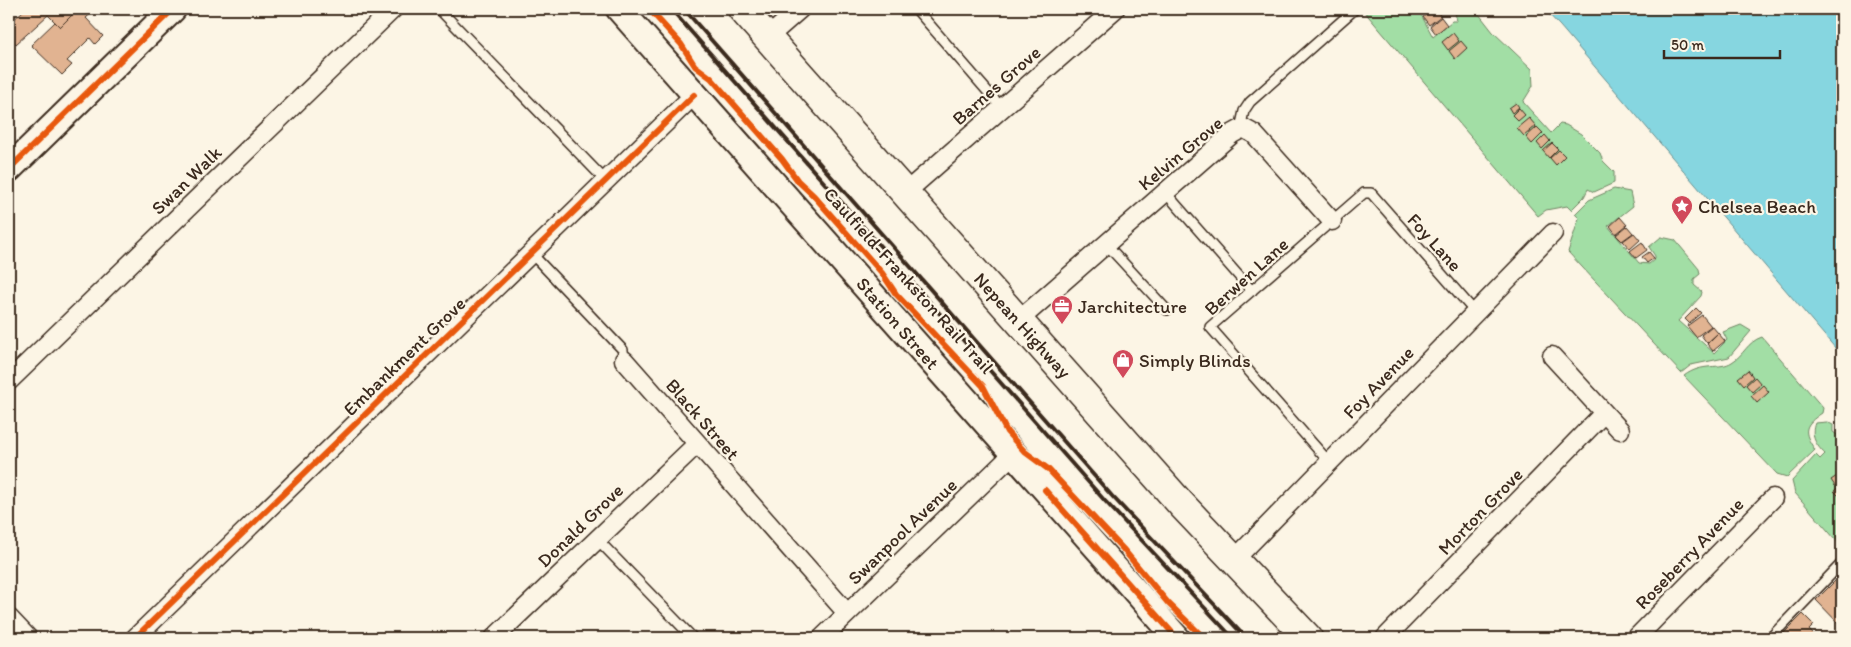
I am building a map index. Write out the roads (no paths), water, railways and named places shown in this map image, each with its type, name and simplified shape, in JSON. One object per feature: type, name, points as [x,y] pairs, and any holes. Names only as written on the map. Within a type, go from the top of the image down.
[{"type":"highway","name":"Nepean Highway","points":[[742,9],[906,192],[1018,321],[1234,561],[1308,638]]},
{"type":"street","points":[[9,169],[173,9]]},
{"type":"street","name":"Swan Walk","points":[[9,382],[393,9]]},
{"type":"street","name":"Station Street","points":[[618,9],[1176,638]]},
{"type":"street","points":[[768,37],[800,9]]},
{"type":"street","name":"Barnes Grove","points":[[906,192],[1115,9]]},
{"type":"street","name":"Embankment Grove","points":[[135,638],[694,95]]},
{"type":"street","points":[[1240,129],[1246,128],[1254,134],[1332,221]]},
{"type":"street","name":"Kelvin Grove","points":[[1018,321],[1240,129]]},
{"type":"street","name":"Foy Avenue","points":[[1234,561],[1553,233]]},
{"type":"street","points":[[1552,356],[1620,430]]},
{"type":"street","name":"Black Street","points":[[624,360],[848,613]]},
{"type":"street","name":"Morton Grove","points":[[1385,638],[1604,413]]},
{"type":"street","name":"Donald Grove","points":[[494,638],[697,444]]},
{"type":"street","name":"Swanpool Avenue","points":[[822,638],[1012,454]]},
{"type":"street","name":"Roseberry Avenue","points":[[1636,638],[1772,498]]},
{"type":"street","points":[[9,618],[28,638]]},
{"type":"lane","points":[[438,9],[605,180]]},
{"type":"lane","points":[[916,9],[1002,108]]},
{"type":"lane","name":"Kelvin Grove","points":[[1240,129],[1244,111],[1250,102],[1356,9]]},
{"type":"lane","points":[[1166,192],[1252,291]]},
{"type":"lane","name":"Berwen Lane","points":[[1329,462],[1210,327],[1364,193],[1370,194]]},
{"type":"lane","name":"Foy Lane","points":[[1370,194],[1475,312]]},
{"type":"lane","points":[[1106,244],[1166,310]]},
{"type":"lane","name":"Black Street","points":[[531,253],[623,350],[624,360]]},
{"type":"lane","points":[[597,538],[693,638]]},
{"type":"lane","points":[[1770,638],[1842,563]]},
{"type":"water","points":[[1544,9],[1842,9],[1842,356],[1560,26]]},
{"type":"railway","points":[[671,9],[1105,501],[1233,638]]},
{"type":"railway","points":[[684,9],[1112,496],[1246,638]]},
{"type":"place","name":"Chelsea Beach","points":[[1682,225]]},
{"type":"place","name":"Jarchitecture","points":[[1062,325]]},
{"type":"place","name":"Simply Blinds","points":[[1123,379]]}]
